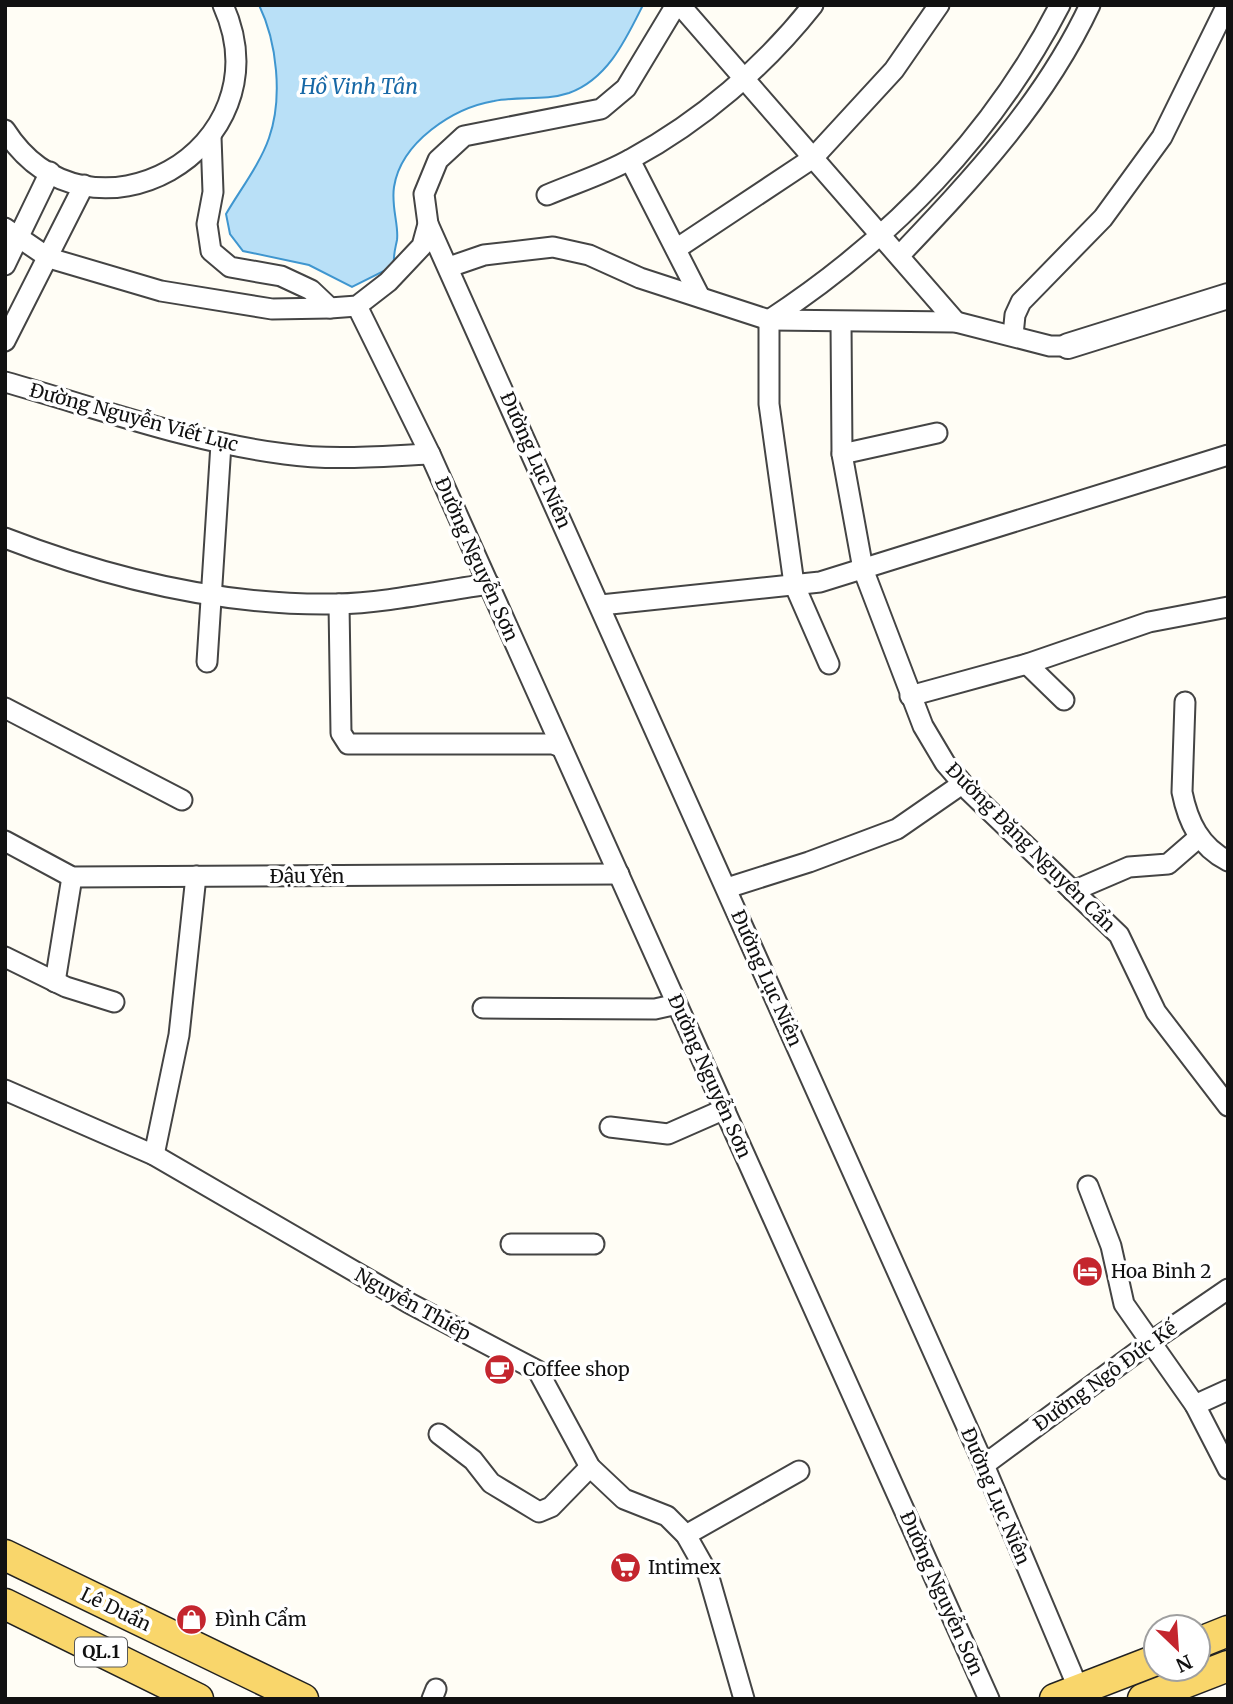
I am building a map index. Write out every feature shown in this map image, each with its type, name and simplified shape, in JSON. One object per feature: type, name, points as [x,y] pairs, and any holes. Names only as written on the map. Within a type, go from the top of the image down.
[{"type":"main road","name":"Lê Duẩn","points":[[5,1555],[303,1699]]},
{"type":"main road","name":"QL.1","points":[[5,1604],[185,1694]]},
{"type":"main road","points":[[182,1641],[185,1694]]},
{"type":"main road","points":[[1072,1696],[1142,1666]]},
{"type":"main road","points":[[1143,1699],[1228,1666]]},
{"type":"street","points":[[5,130],[22,150],[50,172],[84,185],[119,187],[154,179],[186,163],[212,137],[229,106],[237,71],[234,36],[223,5]]},
{"type":"street","points":[[12,233],[49,258],[161,291],[272,309],[357,306],[388,282],[422,247],[428,224],[424,194],[438,160],[464,136],[601,109],[626,88],[678,5],[956,322]]},
{"type":"street","points":[[547,195],[630,160],[694,119],[788,37],[813,5]]},
{"type":"street","points":[[676,248],[813,158],[894,69],[939,5]]},
{"type":"street","points":[[769,320],[837,273],[882,236],[965,151],[1035,54],[1060,5]]},
{"type":"street","points":[[899,256],[1008,138],[1079,30],[1090,5]]},
{"type":"street","points":[[1013,335],[1015,315],[1021,302],[1103,218],[1162,137],[1227,5]]},
{"type":"street","points":[[212,137],[213,192],[207,224],[211,251],[230,267],[281,276],[311,290],[330,308]]},
{"type":"street","points":[[630,160],[700,297]]},
{"type":"street","points":[[5,265],[12,233],[50,172]]},
{"type":"street","points":[[5,341],[84,185]]},
{"type":"street","name":"Đường Lục Niên","points":[[428,224],[601,605],[984,1465],[1072,1696]]},
{"type":"street","points":[[449,267],[484,255],[553,247],[589,255],[640,278],[769,320],[956,322],[1050,346],[1068,346],[1228,296]]},
{"type":"street","name":"Đường Nguyễn Sơn","points":[[357,306],[430,454],[989,1699]]},
{"type":"street","points":[[769,320],[769,404],[794,584],[829,664]]},
{"type":"street","name":"Đường Đặng Nguyên Cẩn","points":[[841,322],[842,454],[863,569],[910,696],[934,746],[962,784],[1119,935],[1156,1012],[1228,1106]]},
{"type":"street","name":"Đường Nguyễn Viết Lục","points":[[5,382],[221,444],[288,455],[352,457],[430,454]]},
{"type":"street","points":[[842,454],[937,433]]},
{"type":"street","points":[[207,662],[221,444]]},
{"type":"street","points":[[601,605],[820,582],[1228,455]]},
{"type":"street","points":[[5,538],[83,566],[146,583],[210,596],[263,602],[339,604],[488,584]]},
{"type":"street","points":[[339,604],[341,733],[348,744],[561,747]]},
{"type":"street","points":[[910,696],[1027,664],[1149,622],[1228,607]]},
{"type":"street","points":[[1027,664],[1064,700]]},
{"type":"street","points":[[1185,702],[1182,792],[1198,838],[1228,860]]},
{"type":"street","points":[[5,708],[182,800]]},
{"type":"street","points":[[727,888],[809,862],[897,829],[962,784]]},
{"type":"street","points":[[1073,891],[1129,867],[1168,864],[1198,838]]},
{"type":"street","name":"Đậu Yên","points":[[5,841],[72,877],[619,874]]},
{"type":"street","points":[[154,1155],[179,1035],[196,876]]},
{"type":"street","points":[[55,982],[72,877]]},
{"type":"street","points":[[5,957],[55,982],[114,1002]]},
{"type":"street","points":[[483,1007],[656,1009],[673,1005],[676,1000]]},
{"type":"street","name":"Nguyễn Thiếp","points":[[5,1090],[154,1155],[409,1303],[538,1371],[590,1467],[624,1499],[667,1516],[686,1535],[708,1574],[744,1699]]},
{"type":"street","points":[[610,1127],[668,1134],[724,1110]]},
{"type":"street","points":[[1088,1186],[1111,1246],[1124,1304],[1195,1405],[1228,1469]]},
{"type":"street","points":[[511,1244],[594,1244]]},
{"type":"street","name":"Đường Ngô Đức Kế","points":[[984,1465],[1152,1341],[1228,1289]]},
{"type":"street","points":[[1195,1405],[1228,1390]]},
{"type":"street","points":[[439,1434],[473,1460],[491,1483],[539,1512],[551,1507],[590,1467]]},
{"type":"street","points":[[686,1535],[799,1471]]},
{"type":"water","name":"Hồ Vinh Tân","points":[[259,5],[643,5],[614,57],[583,87],[560,95],[478,105],[446,119],[418,142],[399,171],[394,187],[397,240],[394,266],[352,287],[309,265],[243,251],[230,234],[226,214],[265,148],[276,106],[274,53]]},
{"type":"place","name":"Hoa Binh 2","points":[[1088,1271]]},
{"type":"place","name":"Coffee shop","points":[[500,1369]]},
{"type":"place","name":"Intimex","points":[[625,1567]]},
{"type":"place","name":"Đình Cẩm","points":[[192,1619]]}]
